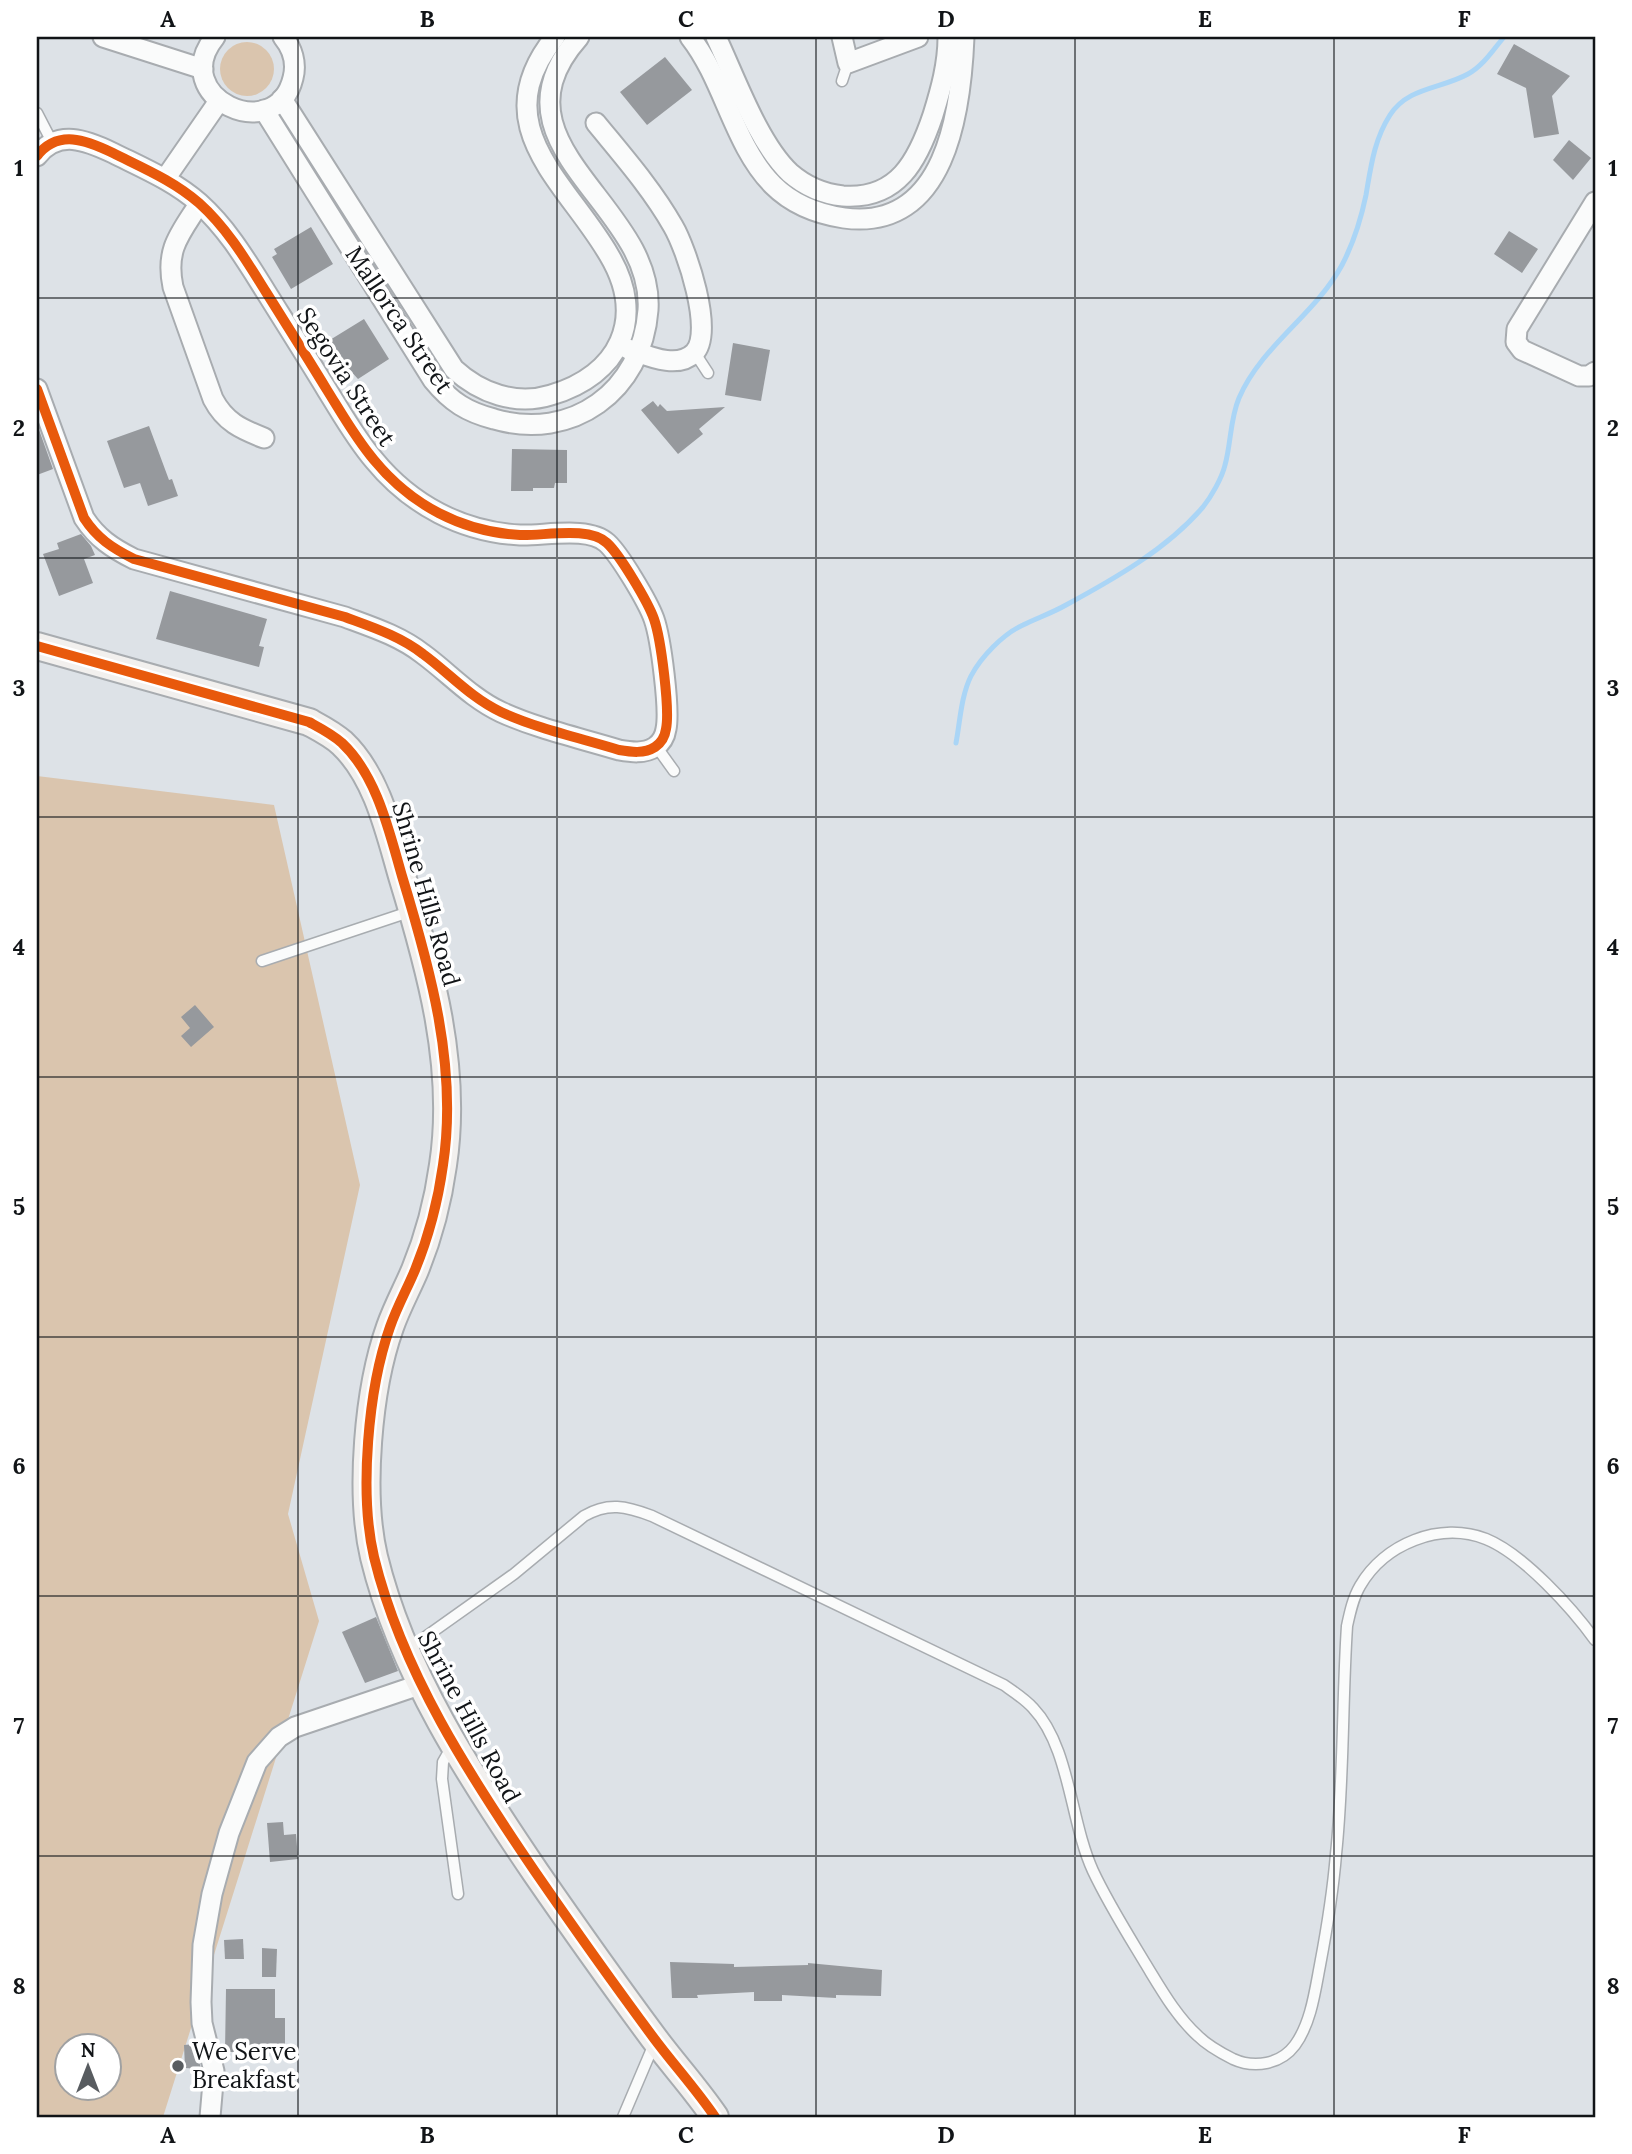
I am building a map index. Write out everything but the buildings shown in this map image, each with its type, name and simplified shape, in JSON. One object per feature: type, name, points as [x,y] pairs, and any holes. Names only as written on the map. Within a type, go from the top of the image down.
[{"type":"street","points":[[211,38],[203,59],[207,87],[219,101],[232,110],[248,113],[264,110],[282,99],[293,80],[295,70],[290,48],[283,37]]},
{"type":"street","name":"Mallorca Street","points":[[555,37],[531,76],[527,108],[531,130],[545,166],[609,253],[618,272],[624,290],[624,330],[628,349]]},
{"type":"street","name":"Mallorca Street","points":[[264,110],[446,396],[465,409],[505,422],[525,425],[568,420],[586,413],[615,388],[628,349],[648,310],[640,261],[631,243],[558,140],[552,120],[549,101],[552,81],[559,64],[579,37]]},
{"type":"street","points":[[690,37],[749,150],[772,185],[809,209],[858,220],[879,218],[898,212],[915,200],[939,166],[950,137],[959,99],[964,37]]},
{"type":"street","points":[[716,37],[756,123],[772,151],[789,172],[817,191],[852,197],[888,187],[902,176],[920,150],[942,87],[948,37]]},
{"type":"street","points":[[842,37],[845,72],[918,37]]},
{"type":"street","points":[[116,39],[203,69]]},
{"type":"street","name":"Mallorca Street","points":[[282,99],[454,369],[482,390],[522,399],[543,397],[564,391],[596,373],[628,349]]},
{"type":"street","points":[[165,179],[219,101]]},
{"type":"street","points":[[596,123],[673,226],[691,269],[702,329],[695,353],[681,360],[628,349]]},
{"type":"street","name":"Segovia Street","points":[[52,142],[64,139],[91,142],[165,179],[199,204],[243,255],[353,432],[375,461],[400,487],[425,507],[454,522],[487,530],[530,535],[584,533],[606,541],[648,607],[658,635],[667,716],[663,738],[656,746]]},
{"type":"street","points":[[37,156],[52,142]]},
{"type":"street","points":[[872,193],[879,218]]},
{"type":"street","points":[[1592,374],[1579,376],[1522,351],[1516,342],[1517,329],[1522,318],[1569,248],[1595,202]]},
{"type":"street","points":[[199,204],[170,254],[173,287],[219,411],[240,429],[264,438]]},
{"type":"street","points":[[394,316],[413,304]]},
{"type":"street","points":[[37,389],[84,518],[94,534],[110,547],[134,559],[345,617],[377,629],[423,653],[462,687],[501,712],[619,750],[644,751],[656,746]]},
{"type":"street","name":"Shrine Hills Road","points":[[37,646],[291,716],[327,731],[343,744],[370,784],[382,812],[422,939],[437,1006],[445,1081],[446,1141],[439,1192],[427,1237],[390,1328],[382,1357],[372,1415],[367,1485],[373,1552],[385,1597],[406,1650],[454,1743],[520,1850],[656,2040],[715,2117]]},
{"type":"street","points":[[210,2117],[214,2071],[202,2023],[201,2001],[206,1921],[229,1833],[257,1762],[279,1737],[295,1727],[422,1684]]},
{"type":"lane","points":[[37,113],[52,142]]},
{"type":"lane","points":[[695,353],[708,373]]},
{"type":"lane","points":[[656,746],[674,771]]},
{"type":"lane","points":[[262,961],[413,911]]},
{"type":"lane","points":[[406,1650],[514,1574],[584,1516],[597,1509],[622,1506],[652,1516],[1004,1685],[1033,1707],[1053,1739],[1061,1758],[1074,1817],[1093,1871],[1162,1990],[1184,2022],[1199,2038],[1218,2052],[1238,2061],[1254,2064],[1273,2063],[1286,2055],[1296,2044],[1304,2030],[1316,1983],[1337,1852],[1347,1626],[1360,1586],[1372,1570],[1401,1546],[1420,1538],[1443,1532],[1463,1533],[1485,1539],[1507,1550],[1527,1565],[1595,1640]]},
{"type":"lane","points":[[454,1743],[443,1762],[442,1779],[458,1895]]},
{"type":"lane","points":[[623,2117],[656,2040]]},
{"type":"shaded area","points":[[247,42],[266,50],[274,69],[266,88],[247,96],[228,88],[220,69],[228,50]]},
{"type":"shaded area","points":[[37,776],[274,805],[360,1185],[288,1514],[319,1621],[163,2117],[37,2117]]},
{"type":"waterway","points":[[956,743],[963,700],[971,676],[993,647],[1015,629],[1066,605],[1139,562],[1173,536],[1203,507],[1224,470],[1236,406],[1249,379],[1331,283],[1346,257],[1362,213],[1377,144],[1390,115],[1397,106],[1415,94],[1473,71],[1504,37]]},
{"type":"cycle path","points":[[37,156],[54,142],[83,141],[158,175],[199,203],[243,256],[361,444],[389,476],[421,503],[458,522],[499,533],[578,533],[599,538],[607,543],[633,579],[654,619],[666,691],[667,720],[662,739],[651,749],[642,752],[619,750],[559,733],[490,706],[470,693],[433,661],[386,632],[345,617],[126,555],[100,537],[84,518],[37,389]]},
{"type":"cycle path","points":[[37,646],[309,722],[342,743],[354,756],[373,788],[392,841],[431,982],[439,1018],[447,1091],[447,1128],[436,1205],[420,1257],[382,1352],[371,1410],[367,1503],[374,1557],[386,1600],[402,1641],[420,1682],[463,1761],[579,1935],[715,2117]]},
{"type":"place","name":"We Serve Breakfast","points":[[178,2066]]}]
